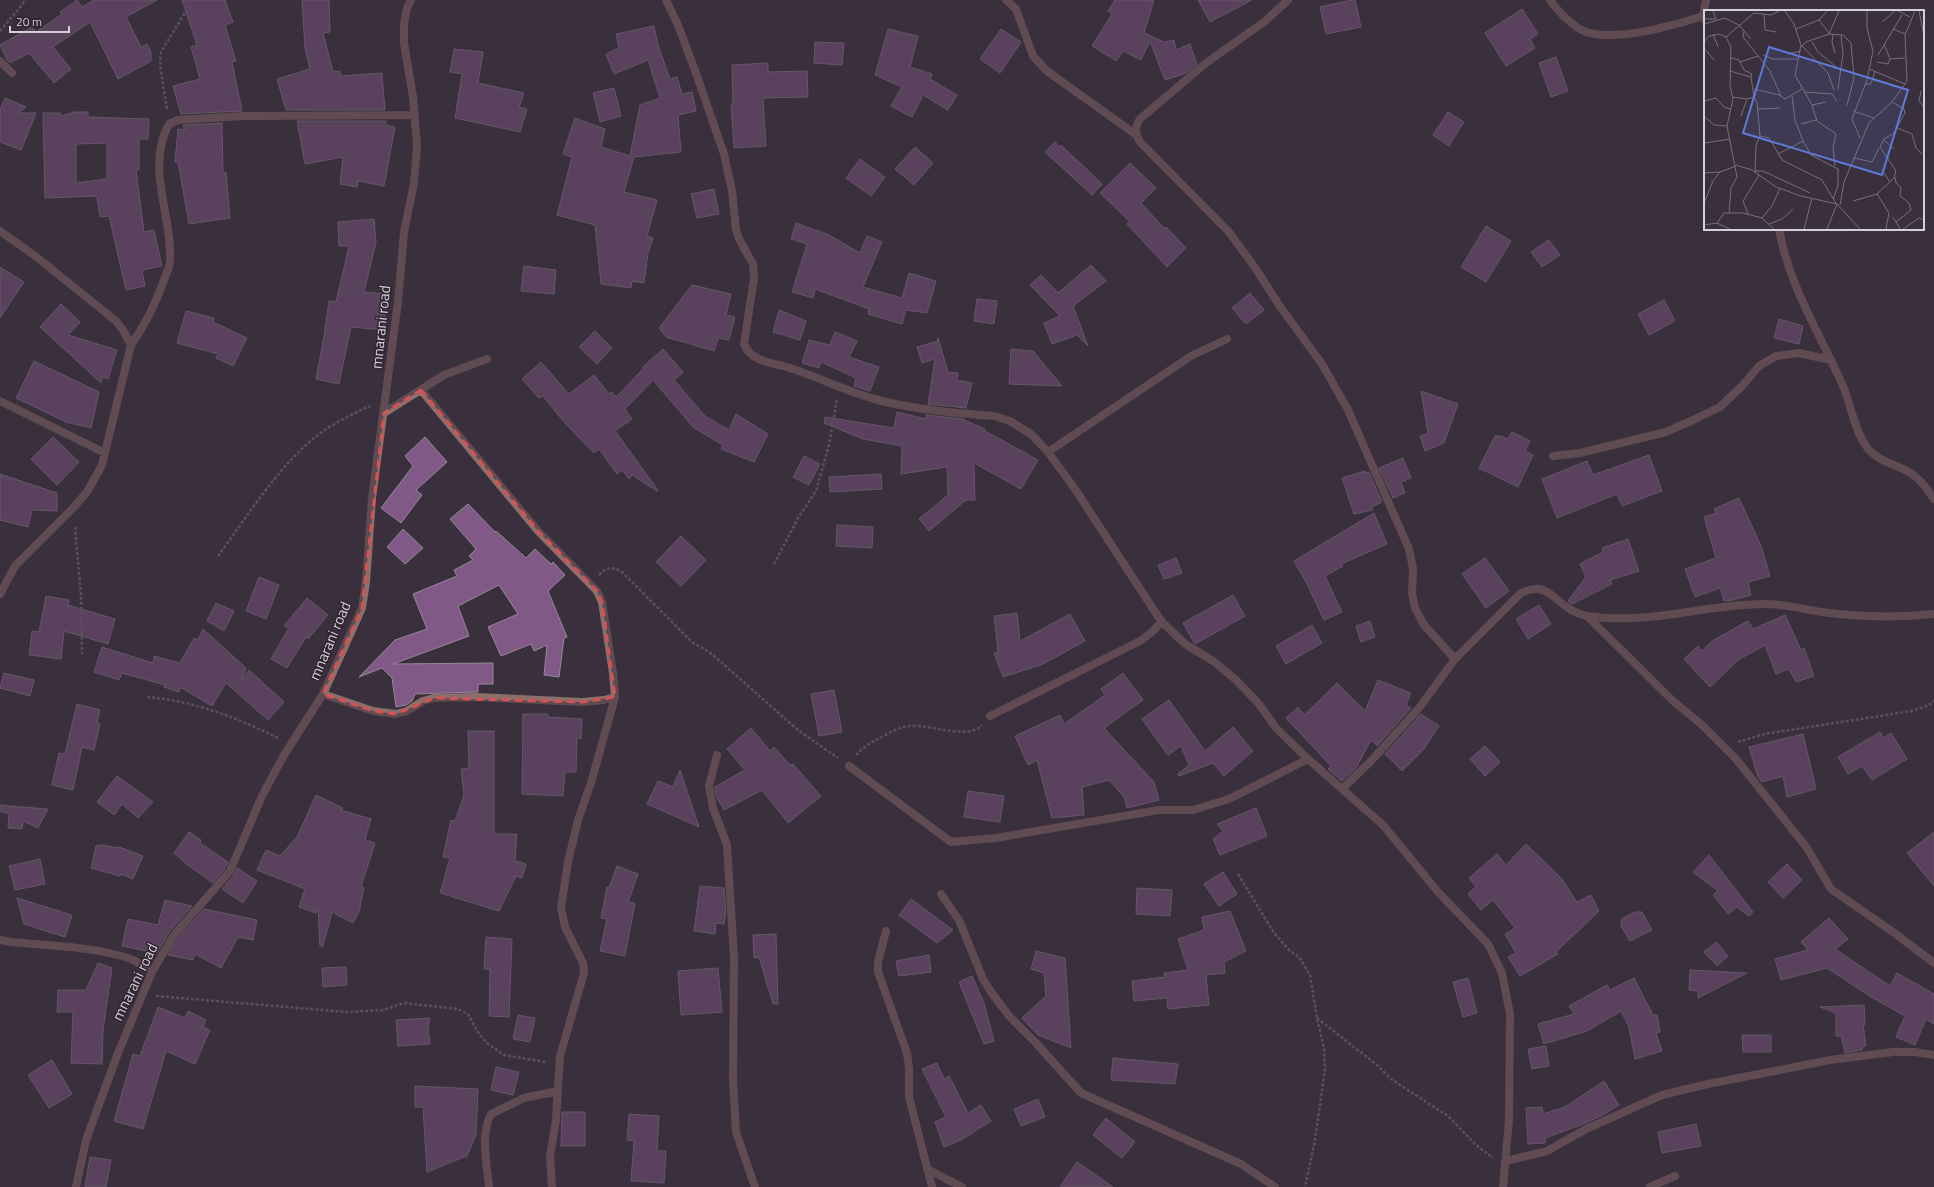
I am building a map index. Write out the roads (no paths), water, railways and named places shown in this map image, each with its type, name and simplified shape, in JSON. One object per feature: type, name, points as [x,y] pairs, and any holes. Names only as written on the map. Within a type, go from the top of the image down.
[{"type":"street","name":"mnarani road","points":[[76,1187],[86,1140],[118,1053],[152,972],[174,935],[230,871],[262,796],[291,744],[323,694],[362,608],[366,582],[372,498],[387,398],[404,232],[414,183],[417,146],[404,43],[404,24],[411,0]]},
{"type":"street","points":[[666,0],[695,69],[724,154],[732,191],[736,230],[739,239],[753,264],[754,278],[744,344],[746,348],[758,359],[792,368],[839,387],[882,401],[994,416],[1010,420],[1031,434],[1048,452],[1075,489],[1162,621],[1185,644],[1213,661],[1235,679],[1258,704],[1276,728],[1308,760],[1343,788],[1383,825],[1438,892],[1488,944],[1502,973],[1510,1014],[1509,1120],[1504,1187]]},
{"type":"street","points":[[1006,0],[1016,9],[1033,56],[1047,71],[1135,134],[1140,142],[1228,232],[1256,269],[1322,364],[1348,410],[1409,549],[1413,568],[1412,593],[1415,608],[1424,625],[1454,659]]},
{"type":"street","points":[[1135,134],[1135,126],[1140,119],[1206,63],[1257,26],[1288,0]]},
{"type":"street","points":[[1550,0],[1578,29],[1600,35],[1632,34],[1704,19]]},
{"type":"street","points":[[1705,10],[1706,0]]},
{"type":"street","points":[[0,61],[12,73]]},
{"type":"street","points":[[0,594],[15,566],[87,492],[102,465],[131,346],[154,308],[170,265],[170,239],[160,182],[160,156],[162,139],[169,124],[178,120],[243,116],[414,116]]},
{"type":"street","points":[[1779,230],[1791,276],[1803,306],[1844,388],[1865,445],[1873,455],[1911,473],[1923,482],[1934,498]]},
{"type":"street","points":[[0,231],[34,255],[116,321],[123,330],[131,346]]},
{"type":"street","points":[[1048,452],[1190,356],[1227,339]]},
{"type":"street","points":[[1553,456],[1580,453],[1666,432],[1693,420],[1720,406],[1743,385],[1759,366],[1776,356],[1799,353],[1831,360]]},
{"type":"street","points":[[384,412],[444,376],[487,358]]},
{"type":"street","points":[[421,390],[538,531],[597,591],[602,602],[613,673],[615,697],[591,783],[578,820],[567,870],[562,908],[565,927],[583,963],[584,973],[562,1049],[556,1120],[550,1157],[552,1187]]},
{"type":"street","points":[[0,401],[105,454]]},
{"type":"street","points":[[1343,788],[1371,761],[1419,708],[1454,659],[1520,594],[1529,589],[1539,588],[1546,591],[1573,611],[1588,617],[1624,619],[1666,616],[1728,607],[1766,604],[1860,616],[1909,617],[1934,614]]},
{"type":"street","points":[[1588,617],[1673,701],[1702,724],[1724,746],[1807,848],[1831,889],[1893,932],[1934,963]]},
{"type":"street","points":[[990,716],[1142,640],[1162,621]]},
{"type":"street","points":[[323,694],[373,711],[396,714],[407,711],[423,701],[434,698],[483,697],[582,702],[604,700],[615,697]]},
{"type":"street","points":[[717,755],[709,786],[713,808],[727,845],[734,957],[733,1081],[736,1132],[755,1187]]},
{"type":"street","points":[[849,766],[951,842],[1004,836],[1159,810],[1193,810],[1229,799],[1308,760]]},
{"type":"street","points":[[941,894],[959,920],[983,979],[991,992],[1009,1016],[1036,1043],[1081,1093],[1241,1164],[1276,1187]]},
{"type":"street","points":[[886,931],[878,962],[878,972],[907,1053],[909,1070],[909,1097],[932,1187]]},
{"type":"street","points":[[0,940],[77,948],[116,955],[132,960],[152,972]]},
{"type":"street","points":[[1505,1165],[1547,1151],[1636,1106],[1670,1093],[1830,1060],[1893,1052],[1914,1052],[1934,1055]]},
{"type":"street","points":[[488,1187],[485,1140],[486,1127],[491,1114],[524,1098],[558,1091]]},
{"type":"street","points":[[927,1169],[962,1187]]},
{"type":"street","points":[[1650,1187],[1675,1176]]}]
